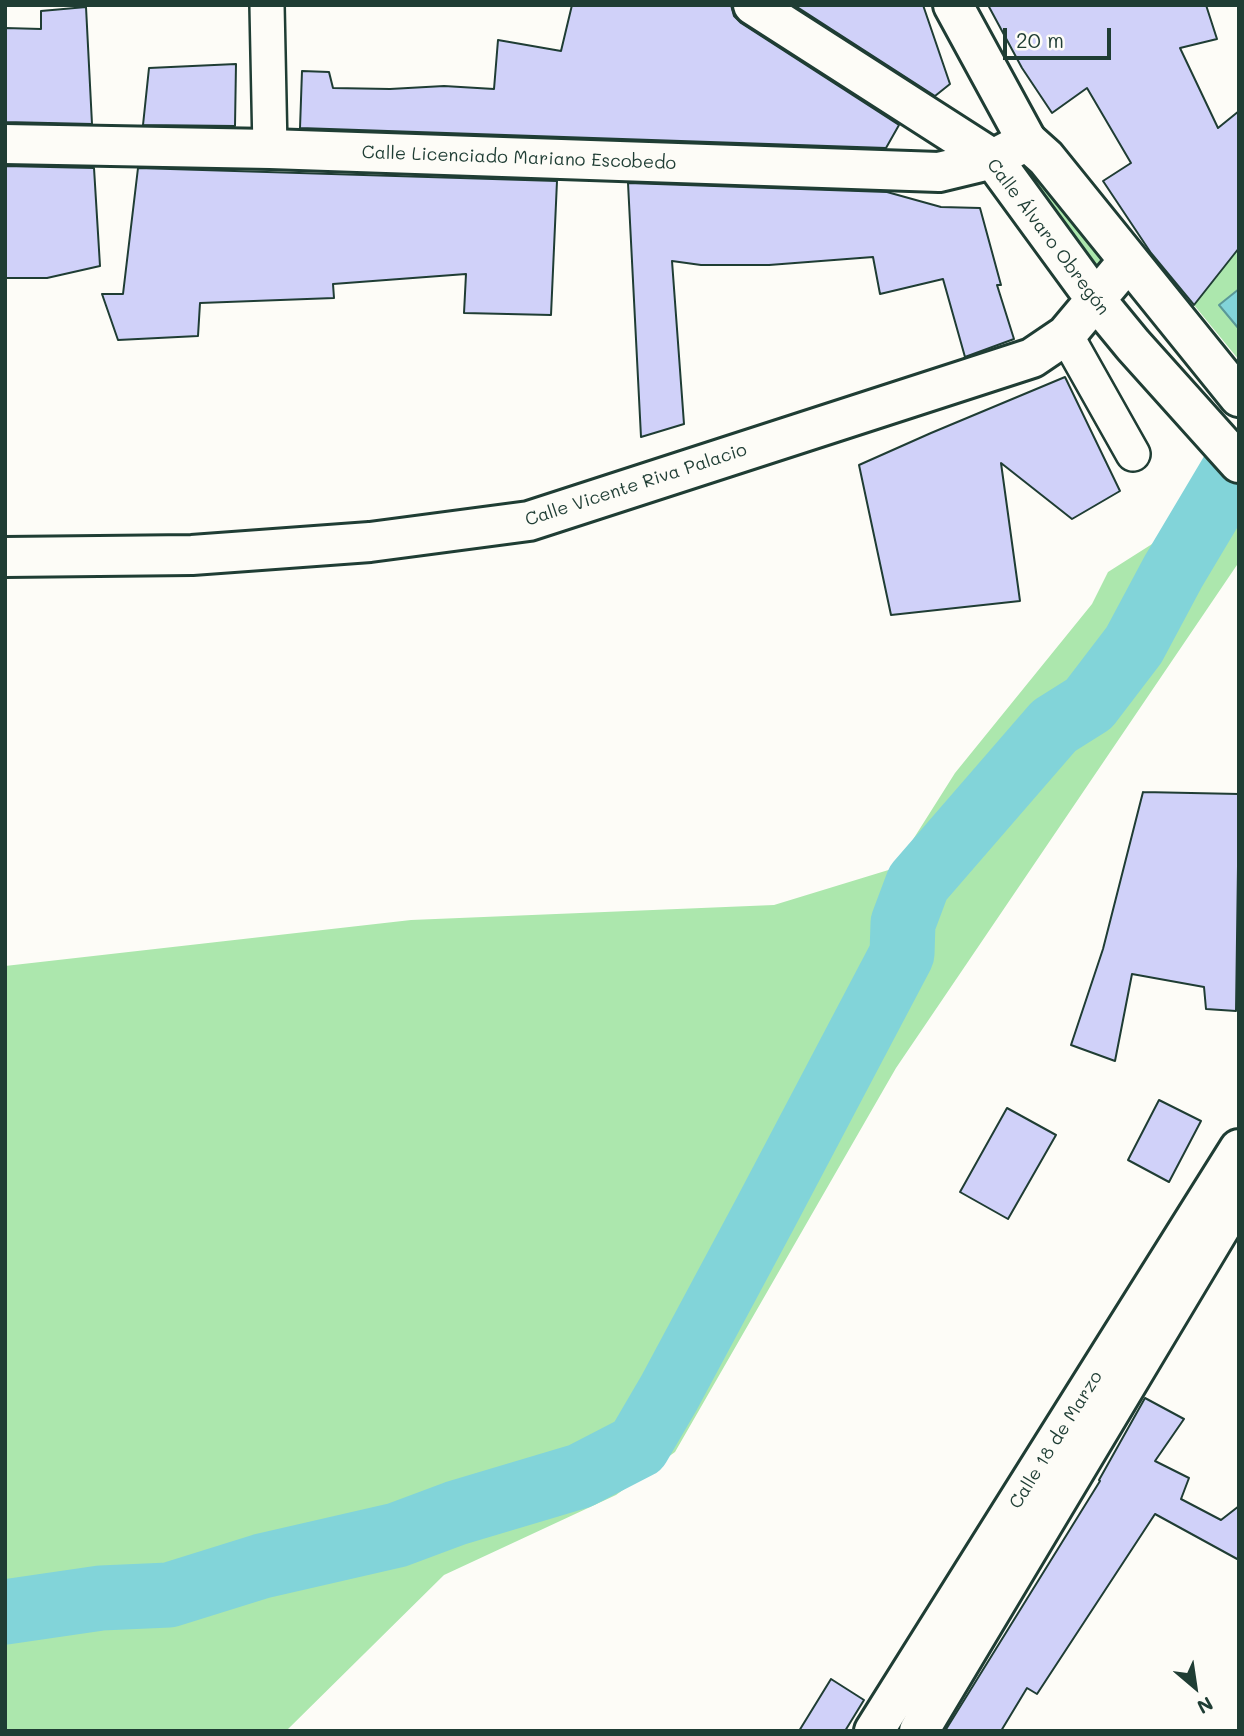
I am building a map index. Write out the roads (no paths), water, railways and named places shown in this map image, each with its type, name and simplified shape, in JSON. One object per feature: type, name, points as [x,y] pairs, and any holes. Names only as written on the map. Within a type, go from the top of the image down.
[{"type":"main road","name":"Calle Álvaro Obregón","points":[[753,5],[993,159],[1096,300],[1239,463]]},
{"type":"main road","points":[[953,5],[1027,141],[1046,158],[1239,397]]},
{"type":"main road","name":"Calle Licenciado Mariano Escobedo","points":[[5,144],[270,149],[939,172],[993,159],[1027,141]]},
{"type":"main road","name":"Calle Vicente Riva Palacio","points":[[5,557],[192,555],[370,542],[529,521],[1032,358],[1066,335],[1128,261]]},
{"type":"main road","name":"Calle 18 de Marzo","points":[[874,1731],[1239,1150]]},
{"type":"main road","name":"Calle 18 de Marzo","points":[[919,1731],[1239,1197]]},
{"type":"street","points":[[267,5],[270,149]]},
{"type":"street","points":[[1066,335],[1133,454]]},
{"type":"water","points":[[1239,289],[1239,329],[1219,305]]},
{"type":"waterway","points":[[5,1612],[101,1598],[169,1595],[262,1566],[397,1535],[456,1513],[580,1476],[638,1446],[669,1393],[902,954],[903,923],[918,883],[1054,726],[1089,704],[1134,645],[1173,572],[1239,461]]}]
